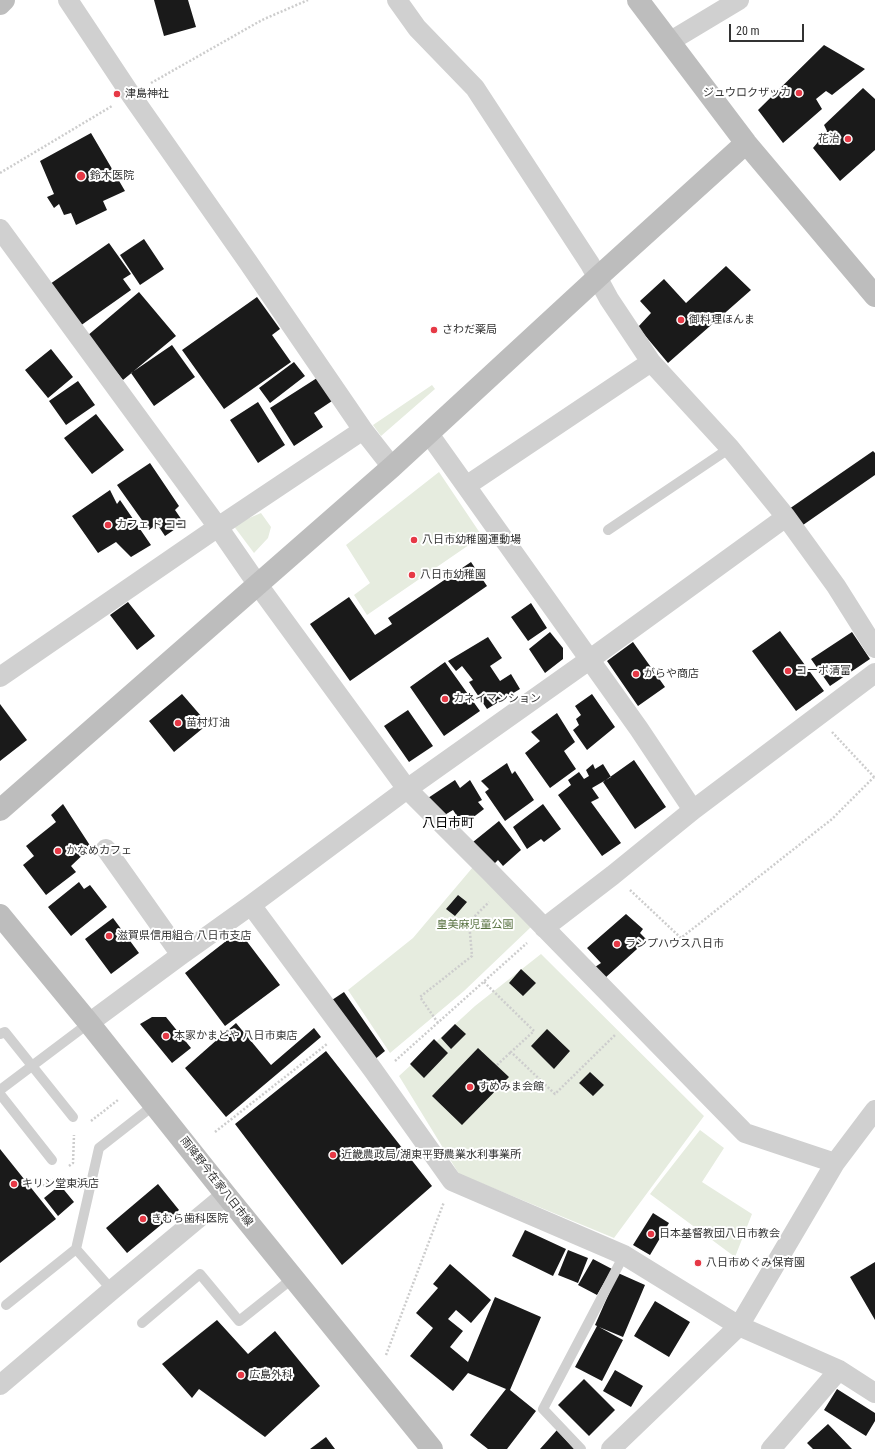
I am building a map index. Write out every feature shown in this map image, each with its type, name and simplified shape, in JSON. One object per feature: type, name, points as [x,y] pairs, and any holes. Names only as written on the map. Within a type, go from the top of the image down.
[{"type":"street","points":[[0,4],[4,0]]},
{"type":"street","points":[[68,0],[131,95],[363,430],[392,467]]},
{"type":"street","points":[[397,0],[418,28],[476,88],[598,277],[609,299],[651,362],[730,448],[786,517],[836,586],[875,648]]},
{"type":"street","points":[[638,0],[746,143],[875,296]]},
{"type":"street","points":[[670,42],[739,0]]},
{"type":"street","points":[[0,810],[429,434],[598,277],[746,143]]},
{"type":"street","points":[[0,229],[407,789],[745,1133],[835,1163]]},
{"type":"street","points":[[466,486],[651,362]]},
{"type":"street","points":[[0,678],[218,527],[363,430]]},
{"type":"street","points":[[429,434],[693,810]]},
{"type":"street","points":[[90,1024],[181,955],[407,789],[589,660],[786,517]]},
{"type":"street","points":[[544,928],[614,875],[693,810],[875,673]]},
{"type":"street","points":[[106,849],[181,955]]},
{"type":"street","points":[[251,905],[452,1181],[624,1255],[739,1326],[839,1370],[875,1393]]},
{"type":"street","name":"雨降野今在家八日市線","points":[[0,915],[90,1024],[226,1196],[432,1449]]},
{"type":"street","points":[[611,1449],[739,1326],[835,1163],[875,1110]]},
{"type":"street","points":[[3,1377],[226,1196]]},
{"type":"street","points":[[771,1449],[839,1370]]},
{"type":"lane","points":[[608,530],[730,448]]},
{"type":"lane","points":[[0,1090],[90,1024]]},
{"type":"lane","points":[[0,1034],[4,1032],[73,1117]]},
{"type":"lane","points":[[0,1094],[52,1160]]},
{"type":"lane","points":[[6,1305],[76,1249],[99,1148],[154,1105]]},
{"type":"lane","points":[[76,1249],[112,1290]]},
{"type":"lane","points":[[581,1449],[543,1409],[624,1255]]},
{"type":"lane","points":[[142,1323],[200,1274],[239,1321],[293,1278]]},
{"type":"path","points":[[297,0],[299,4]]},
{"type":"path","points":[[0,173],[131,95],[262,20],[308,0]]},
{"type":"path","points":[[614,875],[680,938],[832,819],[875,777],[816,716]]},
{"type":"path","points":[[438,1023],[420,997],[472,956],[469,922],[504,887]]},
{"type":"path","points":[[377,1077],[527,944]]},
{"type":"path","points":[[484,982],[534,1031],[497,1065]]},
{"type":"path","points":[[511,1052],[555,1094],[632,1018]]},
{"type":"path","points":[[215,1132],[343,1031]]},
{"type":"path","points":[[86,1124],[118,1100]]},
{"type":"path","points":[[67,1168],[73,1163],[74,1134]]},
{"type":"path","points":[[43,1186],[55,1177]]},
{"type":"path","points":[[376,1380],[452,1181]]},
{"type":"green space","points":[[432,385],[435,389],[381,436],[373,425]]},
{"type":"green space","name":"八日市幼稚園運動場","points":[[439,472],[482,536],[367,615],[354,595],[370,583],[346,545]]},
{"type":"green space","points":[[261,513],[271,527],[268,538],[254,553],[233,525]]},
{"type":"green space","name":"皇美麻児童公園","points":[[473,867],[531,927],[464,991],[390,1053],[348,990],[413,938]]},
{"type":"green space","points":[[541,954],[704,1116],[614,1238],[459,1174],[399,1076],[475,1006]]},
{"type":"green space","points":[[700,1130],[724,1148],[702,1182],[752,1214],[735,1257],[650,1194]]},
{"type":"building","points":[[154,0],[188,0],[196,27],[164,36]]},
{"type":"building","name":"ジュウロクザッカ","points":[[824,45],[865,69],[832,95],[826,91],[816,99],[822,109],[783,143],[758,110]]},
{"type":"building","name":"花治","points":[[863,88],[875,99],[875,150],[840,181],[813,148],[827,131],[824,125]]},
{"type":"building","name":"鈴木医院","points":[[91,133],[125,191],[103,201],[107,210],[76,225],[71,213],[64,215],[59,204],[54,208],[47,197],[54,194],[40,161]]},
{"type":"building","points":[[144,239],[164,269],[140,285],[120,255]]},
{"type":"building","points":[[109,243],[131,274],[123,279],[131,290],[80,326],[50,284]]},
{"type":"building","name":"御料理ほんま","points":[[726,266],[751,290],[668,363],[638,327],[651,313],[640,301],[664,279],[686,303]]},
{"type":"building","points":[[139,292],[176,336],[123,380],[87,336]]},
{"type":"building","points":[[257,297],[280,329],[272,335],[291,362],[224,409],[182,350]]},
{"type":"building","points":[[172,345],[195,377],[154,406],[131,373]]},
{"type":"building","points":[[51,349],[73,377],[48,398],[25,370]]},
{"type":"building","points":[[294,362],[305,376],[270,403],[259,388]]},
{"type":"building","points":[[317,378],[332,401],[314,413],[323,427],[294,446],[270,408]]},
{"type":"building","points":[[78,381],[95,405],[66,425],[49,401]]},
{"type":"building","points":[[258,402],[285,445],[258,463],[230,420]]},
{"type":"building","points":[[96,414],[124,450],[92,474],[64,438]]},
{"type":"building","points":[[873,451],[875,453],[875,475],[803,525],[789,509]]},
{"type":"building","points":[[150,463],[179,506],[175,510],[184,523],[165,536],[157,524],[149,530],[117,485]]},
{"type":"building","name":"カフェ ド ココ","points":[[110,490],[117,504],[120,500],[151,545],[131,557],[116,542],[98,553],[72,516]]},
{"type":"building","points":[[471,562],[487,586],[350,681],[310,624],[349,597],[375,635],[392,624],[388,618]]},
{"type":"building","points":[[128,602],[155,636],[137,650],[110,615]]},
{"type":"building","points":[[531,603],[547,628],[528,641],[511,617]]},
{"type":"building","name":"コーポ清富","points":[[780,631],[824,691],[796,711],[752,651]]},
{"type":"building","points":[[550,632],[563,648],[563,659],[545,673],[529,649]]},
{"type":"building","points":[[852,632],[870,659],[830,686],[811,659]]},
{"type":"building","points":[[488,637],[502,658],[490,666],[500,681],[511,674],[520,689],[487,709],[469,682],[473,680],[462,666],[456,671],[448,661]]},
{"type":"building","name":"がらや商店","points":[[633,642],[665,687],[638,706],[607,661]]},
{"type":"building","name":"カネイマンション","points":[[445,662],[480,711],[444,736],[410,687]]},
{"type":"building","name":"苗村灯油","points":[[182,694],[208,724],[174,752],[149,721]]},
{"type":"building","points":[[592,694],[615,727],[587,750],[573,730],[579,725],[576,719],[581,715],[575,706]]},
{"type":"building","points":[[0,704],[27,740],[0,761]]},
{"type":"building","points":[[408,710],[433,746],[409,762],[384,726]]},
{"type":"building","points":[[557,713],[575,742],[564,751],[576,769],[550,788],[525,753],[540,741],[531,732]]},
{"type":"building","points":[[634,760],[666,807],[635,829],[603,782]]},
{"type":"building","points":[[507,763],[512,774],[515,771],[534,800],[505,821],[485,792],[489,789],[481,781]]},
{"type":"building","points":[[593,764],[595,769],[603,764],[611,777],[592,788],[599,798],[591,802],[621,843],[602,856],[558,795],[571,785],[568,780],[579,772],[584,779],[589,776],[586,770]]},
{"type":"building","points":[[455,780],[460,788],[470,780],[482,800],[478,802],[484,809],[463,825],[453,810],[443,816],[428,798]]},
{"type":"building","name":"かなめカフェ","points":[[63,804],[91,847],[71,866],[76,872],[46,895],[23,865],[34,856],[26,846],[56,822],[51,815]]},
{"type":"building","points":[[543,804],[561,829],[544,842],[541,839],[527,849],[513,827]]},
{"type":"building","points":[[499,821],[521,850],[503,866],[498,860],[493,865],[473,842]]},
{"type":"building","points":[[79,882],[84,889],[90,885],[107,907],[71,936],[48,907]]},
{"type":"building","points":[[458,895],[467,902],[455,916],[446,909]]},
{"type":"building","name":"ランプハウス八日市","points":[[626,914],[643,929],[640,933],[647,940],[605,978],[595,967],[601,963],[587,948]]},
{"type":"building","points":[[113,918],[139,953],[111,974],[85,939]]},
{"type":"building","points":[[239,931],[280,985],[225,1026],[185,973]]},
{"type":"building","points":[[521,969],[536,983],[523,996],[509,983]]},
{"type":"building","points":[[344,992],[385,1051],[374,1060],[332,1000]]},
{"type":"building","name":"本家かまどや 八日市東店","points":[[152,1017],[166,1017],[191,1048],[172,1063],[140,1024]]},
{"type":"building","points":[[236,1023],[271,1065],[314,1028],[321,1037],[226,1117],[185,1068]]},
{"type":"building","points":[[455,1024],[466,1034],[451,1049],[441,1038]]},
{"type":"building","points":[[547,1029],[570,1051],[554,1069],[531,1046]]},
{"type":"building","points":[[434,1039],[448,1053],[424,1078],[410,1064]]},
{"type":"building","name":"すめみま会館","points":[[478,1048],[509,1077],[462,1125],[432,1096]]},
{"type":"building","name":"近畿農政局/湖東平野農業水利事業所","points":[[326,1051],[432,1186],[342,1265],[235,1124]]},
{"type":"building","points":[[590,1072],[604,1085],[593,1096],[579,1083]]},
{"type":"building","name":"キリン堂東浜店","points":[[0,1149],[56,1219],[0,1263]]},
{"type":"building","name":"きむら歯科医院","points":[[158,1184],[179,1210],[127,1253],[106,1228]]},
{"type":"building","points":[[60,1185],[74,1202],[58,1216],[44,1198]]},
{"type":"building","name":"日本基督教団八日市教会","points":[[653,1213],[669,1223],[650,1255],[633,1245]]},
{"type":"building","points":[[525,1230],[566,1249],[553,1276],[512,1256]]},
{"type":"building","points":[[568,1250],[588,1258],[578,1283],[558,1275]]},
{"type":"building","points":[[593,1259],[612,1269],[597,1295],[578,1285]]},
{"type":"building","points":[[875,1262],[875,1320],[850,1277]]},
{"type":"building","points":[[450,1264],[491,1300],[471,1323],[456,1310],[448,1319],[463,1331],[450,1347],[468,1362],[495,1297],[541,1317],[510,1390],[536,1411],[507,1449],[488,1449],[470,1435],[506,1389],[468,1373],[453,1391],[410,1356],[433,1328],[416,1313],[438,1288],[433,1284]]},
{"type":"building","points":[[618,1273],[645,1285],[623,1337],[599,1327],[623,1340],[602,1381],[575,1367],[597,1326],[595,1325]]},
{"type":"building","points":[[655,1301],[690,1322],[669,1357],[634,1336]]},
{"type":"building","name":"広島外科","points":[[217,1320],[248,1354],[275,1331],[320,1386],[265,1437],[199,1389],[192,1398],[162,1364]]},
{"type":"building","points":[[615,1370],[643,1386],[631,1407],[603,1391]]},
{"type":"building","points":[[584,1379],[615,1410],[589,1436],[558,1405]]},
{"type":"building","points":[[837,1389],[875,1413],[875,1421],[866,1436],[824,1410]]},
{"type":"building","points":[[828,1424],[852,1449],[813,1449],[807,1443]]},
{"type":"building","points":[[557,1430],[574,1449],[540,1449]]},
{"type":"building","points":[[326,1437],[335,1449],[310,1449]]},
{"type":"place","name":"ジュウロクザッカ","points":[[799,93]]},
{"type":"place","name":"津島神社","points":[[117,94]]},
{"type":"place","name":"花治","points":[[848,139]]},
{"type":"place","name":"鈴木医院","points":[[81,176]]},
{"type":"place","name":"御料理ほんま","points":[[681,320]]},
{"type":"place","name":"さわだ薬局","points":[[434,330]]},
{"type":"place","name":"カフェ ド ココ","points":[[108,525]]},
{"type":"place","name":"八日市幼稚園運動場","points":[[414,540]]},
{"type":"place","name":"八日市幼稚園","points":[[412,575]]},
{"type":"place","name":"コーポ清富","points":[[788,671]]},
{"type":"place","name":"がらや商店","points":[[636,674]]},
{"type":"place","name":"カネイマンション","points":[[445,699]]},
{"type":"place","name":"苗村灯油","points":[[178,723]]},
{"type":"place","name":"かなめカフェ","points":[[58,851]]},
{"type":"place","name":"滋賀県信用組合 八日市支店","points":[[109,936]]},
{"type":"place","name":"ランプハウス八日市","points":[[617,944]]},
{"type":"place","name":"本家かまどや 八日市東店","points":[[166,1036]]},
{"type":"place","name":"すめみま会館","points":[[470,1087]]},
{"type":"place","name":"近畿農政局/湖東平野農業水利事業所","points":[[333,1155]]},
{"type":"place","name":"キリン堂東浜店","points":[[14,1184]]},
{"type":"place","name":"きむら歯科医院","points":[[143,1219]]},
{"type":"place","name":"日本基督教団八日市教会","points":[[651,1234]]},
{"type":"place","name":"八日市めぐみ保育園","points":[[698,1263]]},
{"type":"place","name":"広島外科","points":[[241,1375]]},
{"type":"district","name":"八日市町","points":[[448,824]]}]
